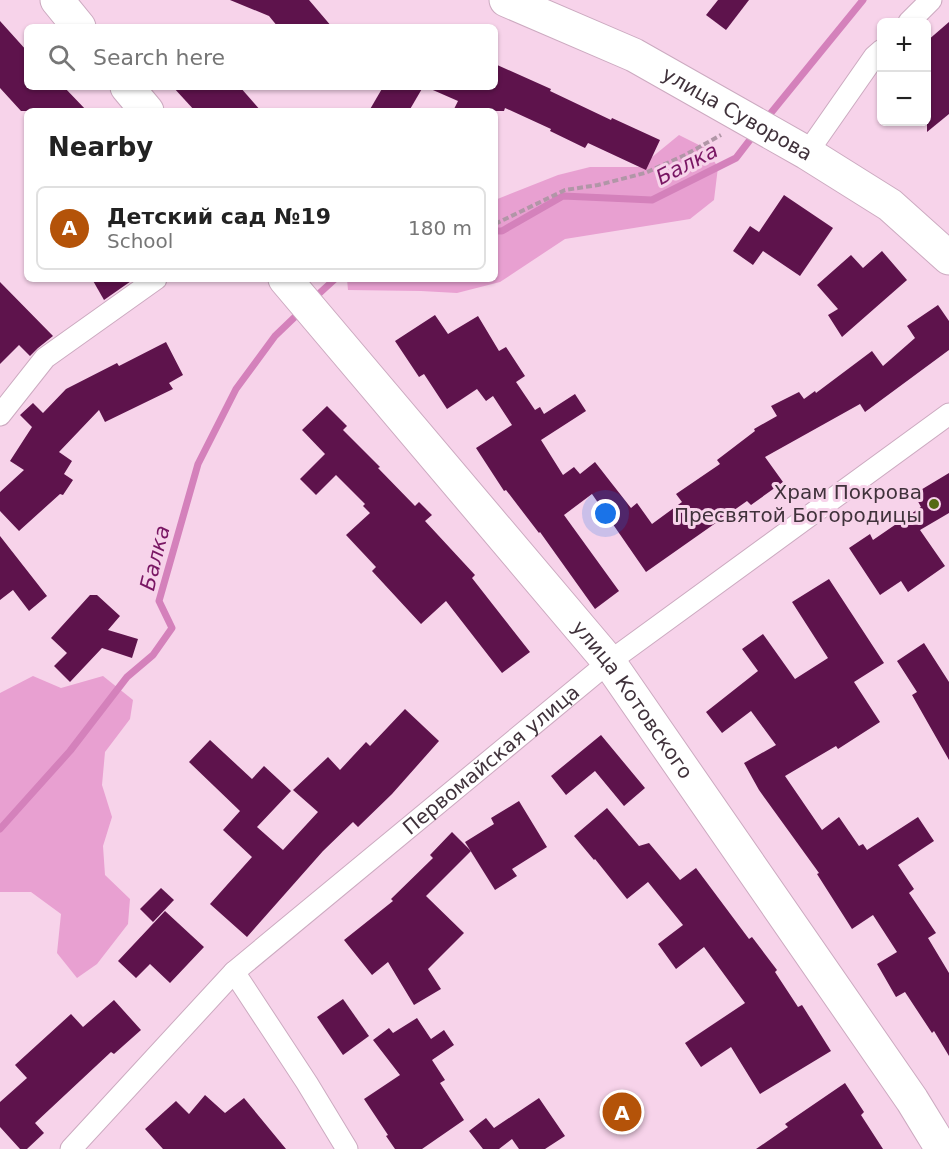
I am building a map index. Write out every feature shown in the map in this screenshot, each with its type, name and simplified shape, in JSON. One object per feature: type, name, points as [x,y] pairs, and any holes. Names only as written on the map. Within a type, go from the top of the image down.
[{"type":"main road","points":[[57,0],[77,24]]},
{"type":"main road","name":"улица Суворова","points":[[506,0],[634,55],[807,153],[890,205],[949,258]]},
{"type":"main road","points":[[130,90],[144,108]]},
{"type":"main road","name":"улица Котовского","points":[[288,282],[609,662],[912,1100],[942,1149]]},
{"type":"street","points":[[913,18],[931,0]]},
{"type":"street","points":[[807,153],[877,57]]},
{"type":"street","points":[[0,415],[45,358],[152,282]]},
{"type":"street","name":"Первомайская улица","points":[[71,1149],[234,972],[609,662],[949,414]]},
{"type":"street","points":[[234,972],[307,1083],[347,1149]]},
{"type":"path","points":[[498,223],[565,190],[598,185],[645,173],[714,140],[746,118]]},
{"type":"shaded area","points":[[679,135],[705,148],[718,167],[714,200],[690,219],[565,239],[500,282],[457,293],[348,290],[347,282],[498,282],[498,199],[558,175],[590,167],[640,167]]},
{"type":"shaded area","points":[[33,676],[61,688],[103,676],[133,700],[130,719],[105,752],[102,785],[112,817],[103,846],[105,875],[130,899],[128,924],[97,964],[77,978],[57,953],[61,914],[31,892],[0,892],[0,693]]},
{"type":"building","points":[[230,0],[309,0],[329,24],[276,24],[269,16]]},
{"type":"building","points":[[718,0],[749,0],[726,30],[706,15]]},
{"type":"building","points":[[0,21],[24,48],[24,90],[67,90],[84,108],[24,108],[24,111],[21,111],[0,88]]},
{"type":"building","points":[[949,22],[949,114],[927,132],[927,126],[931,126],[931,38]]},
{"type":"building","points":[[498,65],[611,120],[612,118],[660,140],[646,170],[588,143],[585,148],[505,108],[504,111],[498,111],[498,108],[454,108],[458,101],[433,90],[498,90]]},
{"type":"building","points":[[176,90],[243,90],[258,108],[192,108]]},
{"type":"building","points":[[381,90],[421,90],[411,108],[371,108]]},
{"type":"building","points":[[784,195],[833,228],[800,276],[763,251],[753,265],[733,251],[750,226],[759,232]]},
{"type":"building","points":[[882,251],[907,280],[842,337],[828,315],[838,309],[817,285],[851,255],[863,268]]},
{"type":"building","points":[[0,282],[53,336],[30,356],[19,345],[0,364]]},
{"type":"building","points":[[94,282],[130,282],[104,300]]},
{"type":"building","points":[[938,305],[949,321],[949,350],[865,412],[860,404],[765,457],[783,482],[751,505],[747,501],[646,572],[592,494],[564,515],[619,591],[595,609],[540,532],[506,490],[504,491],[476,448],[512,425],[493,396],[486,401],[477,389],[447,409],[424,374],[419,377],[395,341],[435,315],[448,334],[478,316],[499,351],[506,347],[525,376],[516,382],[535,410],[540,407],[544,414],[575,394],[586,411],[541,440],[563,475],[574,467],[580,474],[595,462],[631,508],[637,503],[652,524],[682,502],[676,494],[720,464],[717,460],[755,431],[754,429],[777,416],[771,406],[799,392],[804,399],[815,391],[816,393],[872,351],[883,366],[915,338],[907,326]]},
{"type":"building","points":[[166,342],[183,375],[169,383],[173,389],[105,422],[99,410],[59,452],[72,461],[64,474],[73,480],[63,495],[60,494],[19,531],[0,511],[0,492],[24,470],[10,461],[32,427],[20,415],[33,403],[43,413],[66,389],[117,363],[119,366]]},
{"type":"building","points":[[327,406],[347,426],[343,430],[380,467],[378,468],[415,506],[419,502],[432,515],[425,521],[475,575],[472,578],[530,652],[502,673],[446,601],[421,624],[372,571],[376,567],[346,535],[370,513],[363,506],[365,504],[336,475],[316,495],[300,479],[325,454],[302,430]]},
{"type":"building","points":[[949,473],[949,513],[920,530],[945,566],[908,592],[901,581],[880,595],[849,548],[870,534],[873,540],[921,507],[914,494]]},
{"type":"building","points":[[0,536],[47,596],[29,611],[13,590],[0,600]]},
{"type":"building","points":[[829,579],[884,663],[854,682],[880,722],[838,749],[836,746],[785,776],[822,830],[839,817],[859,846],[863,844],[867,850],[918,817],[934,841],[898,865],[914,889],[909,893],[936,933],[928,938],[949,973],[949,1056],[934,1031],[932,1033],[905,992],[896,997],[877,964],[897,952],[873,915],[852,929],[817,874],[819,873],[759,790],[744,763],[776,745],[751,711],[722,733],[706,712],[758,671],[742,649],[763,634],[795,679],[828,658],[792,602]]},
{"type":"building","points":[[90,595],[97,595],[120,616],[108,630],[138,639],[132,658],[102,648],[70,682],[54,666],[67,653],[51,638]]},
{"type":"building","points":[[924,643],[949,682],[949,760],[912,695],[917,692],[897,661]]},
{"type":"building","points":[[405,709],[439,741],[392,794],[358,827],[353,822],[323,851],[247,937],[210,904],[252,857],[223,830],[240,811],[189,762],[210,740],[252,779],[264,766],[291,791],[257,827],[283,850],[318,812],[293,790],[328,757],[340,770],[366,742],[370,746]]},
{"type":"building","points":[[601,735],[645,788],[624,806],[595,771],[566,795],[551,776]]},
{"type":"building","points":[[519,801],[547,847],[512,869],[517,876],[495,890],[465,842],[494,824],[491,818]]},
{"type":"building","points":[[607,808],[639,846],[649,843],[680,880],[696,868],[749,939],[752,937],[777,970],[775,972],[798,1007],[802,1005],[831,1051],[760,1094],[731,1047],[701,1067],[685,1043],[745,1003],[704,947],[676,969],[658,944],[683,925],[648,882],[627,899],[574,836]]},
{"type":"building","points":[[452,832],[471,851],[426,896],[464,933],[428,969],[441,989],[414,1005],[388,962],[372,975],[344,940],[393,901],[391,899],[433,858],[430,855]]},
{"type":"building","points":[[161,888],[174,900],[153,922],[140,909]]},
{"type":"building","points":[[165,911],[204,947],[170,983],[150,964],[136,978],[118,961]]},
{"type":"building","points":[[343,999],[369,1036],[343,1055],[317,1017]]},
{"type":"building","points":[[114,1000],[141,1030],[114,1054],[111,1052],[35,1123],[44,1133],[27,1149],[20,1149],[0,1127],[0,1102],[27,1078],[15,1065],[71,1014],[83,1027]]},
{"type":"building","points":[[417,1018],[431,1039],[444,1030],[454,1045],[432,1060],[445,1080],[440,1083],[464,1120],[422,1149],[395,1149],[364,1099],[400,1075],[373,1040],[389,1028],[393,1033]]},
{"type":"building","points":[[845,1083],[864,1112],[861,1115],[883,1149],[756,1149],[788,1127],[785,1124]]},
{"type":"building","points":[[205,1095],[225,1113],[244,1098],[286,1149],[163,1149],[145,1129],[176,1101],[189,1114]]},
{"type":"building","points":[[539,1098],[565,1136],[545,1149],[519,1149],[512,1139],[499,1149],[483,1149],[469,1131],[486,1118],[494,1128]]},
{"type":"waterway","name":"Балка","points":[[766,119],[863,0]]},
{"type":"waterway","name":"Балка","points":[[498,231],[502,231],[563,196],[652,200],[736,158],[756,132]]},
{"type":"waterway","name":"Балка","points":[[312,300],[332,282]]},
{"type":"waterway","name":"Балка","points":[[0,829],[70,751],[127,677],[153,655],[172,628],[159,601],[198,464],[236,389],[275,336],[300,312]]},
{"type":"place","name":"Храм Покрова Пресвятой Богородицы","points":[[934,504]]},
{"type":"place","name":"Детский сад №19","points":[[622,1112]]}]
